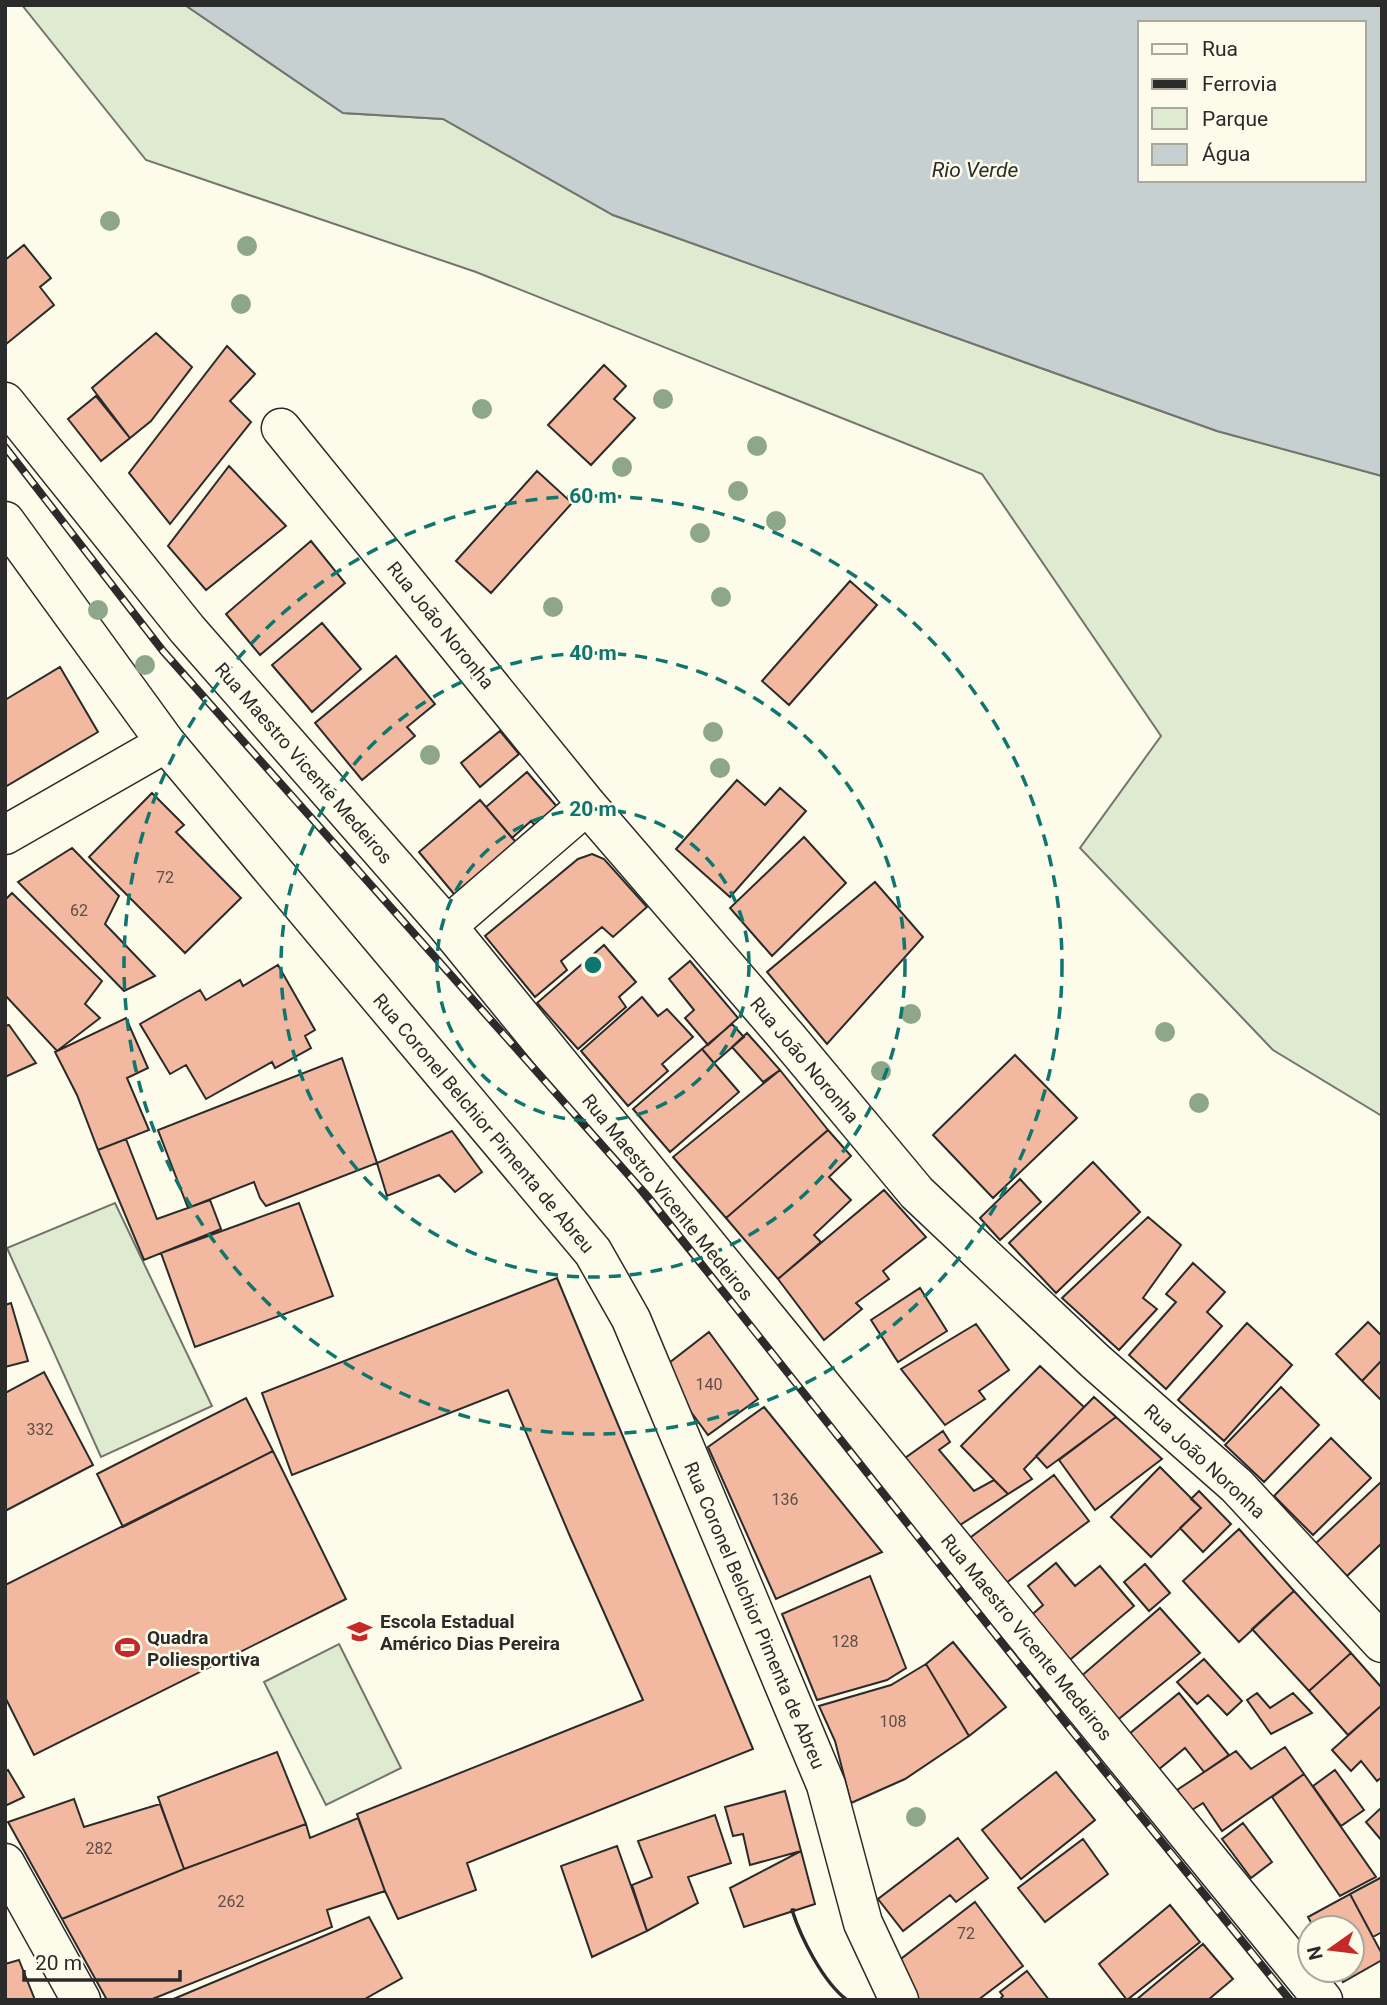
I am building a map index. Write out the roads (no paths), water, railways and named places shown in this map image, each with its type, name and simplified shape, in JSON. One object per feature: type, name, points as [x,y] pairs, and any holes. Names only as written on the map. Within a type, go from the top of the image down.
[{"type":"street","name":"Rua Maestro Vicente Medeiros","points":[[5,402],[187,629],[447,926],[1323,2000]]},
{"type":"street","name":"Rua João Noronha","points":[[281,428],[587,805],[788,1037],[917,1193],[1095,1361],[1237,1486],[1382,1643]]},
{"type":"street","name":"Rua Coronel Belchior Pimenta de Abreu","points":[[5,521],[166,743],[593,1251],[631,1320],[826,1785],[863,1923],[900,2000]]},
{"type":"street","points":[[5,835],[166,743]]},
{"type":"street","points":[[447,926],[587,805]]},
{"type":"street","points":[[5,1863],[82,2000]]},
{"type":"water","name":"Rio Verde","points":[[185,5],[1382,5],[1382,476],[1217,431],[613,215],[443,119],[343,113]]},
{"type":"railway","points":[[5,447],[163,651],[649,1198],[1068,1726],[1290,2000]]},
{"type":"place","name":"Escola Estadual Américo Dias Pereira","points":[[360,1632]]},
{"type":"place","name":"Quadra Poliesportiva","points":[[127,1648]]}]
